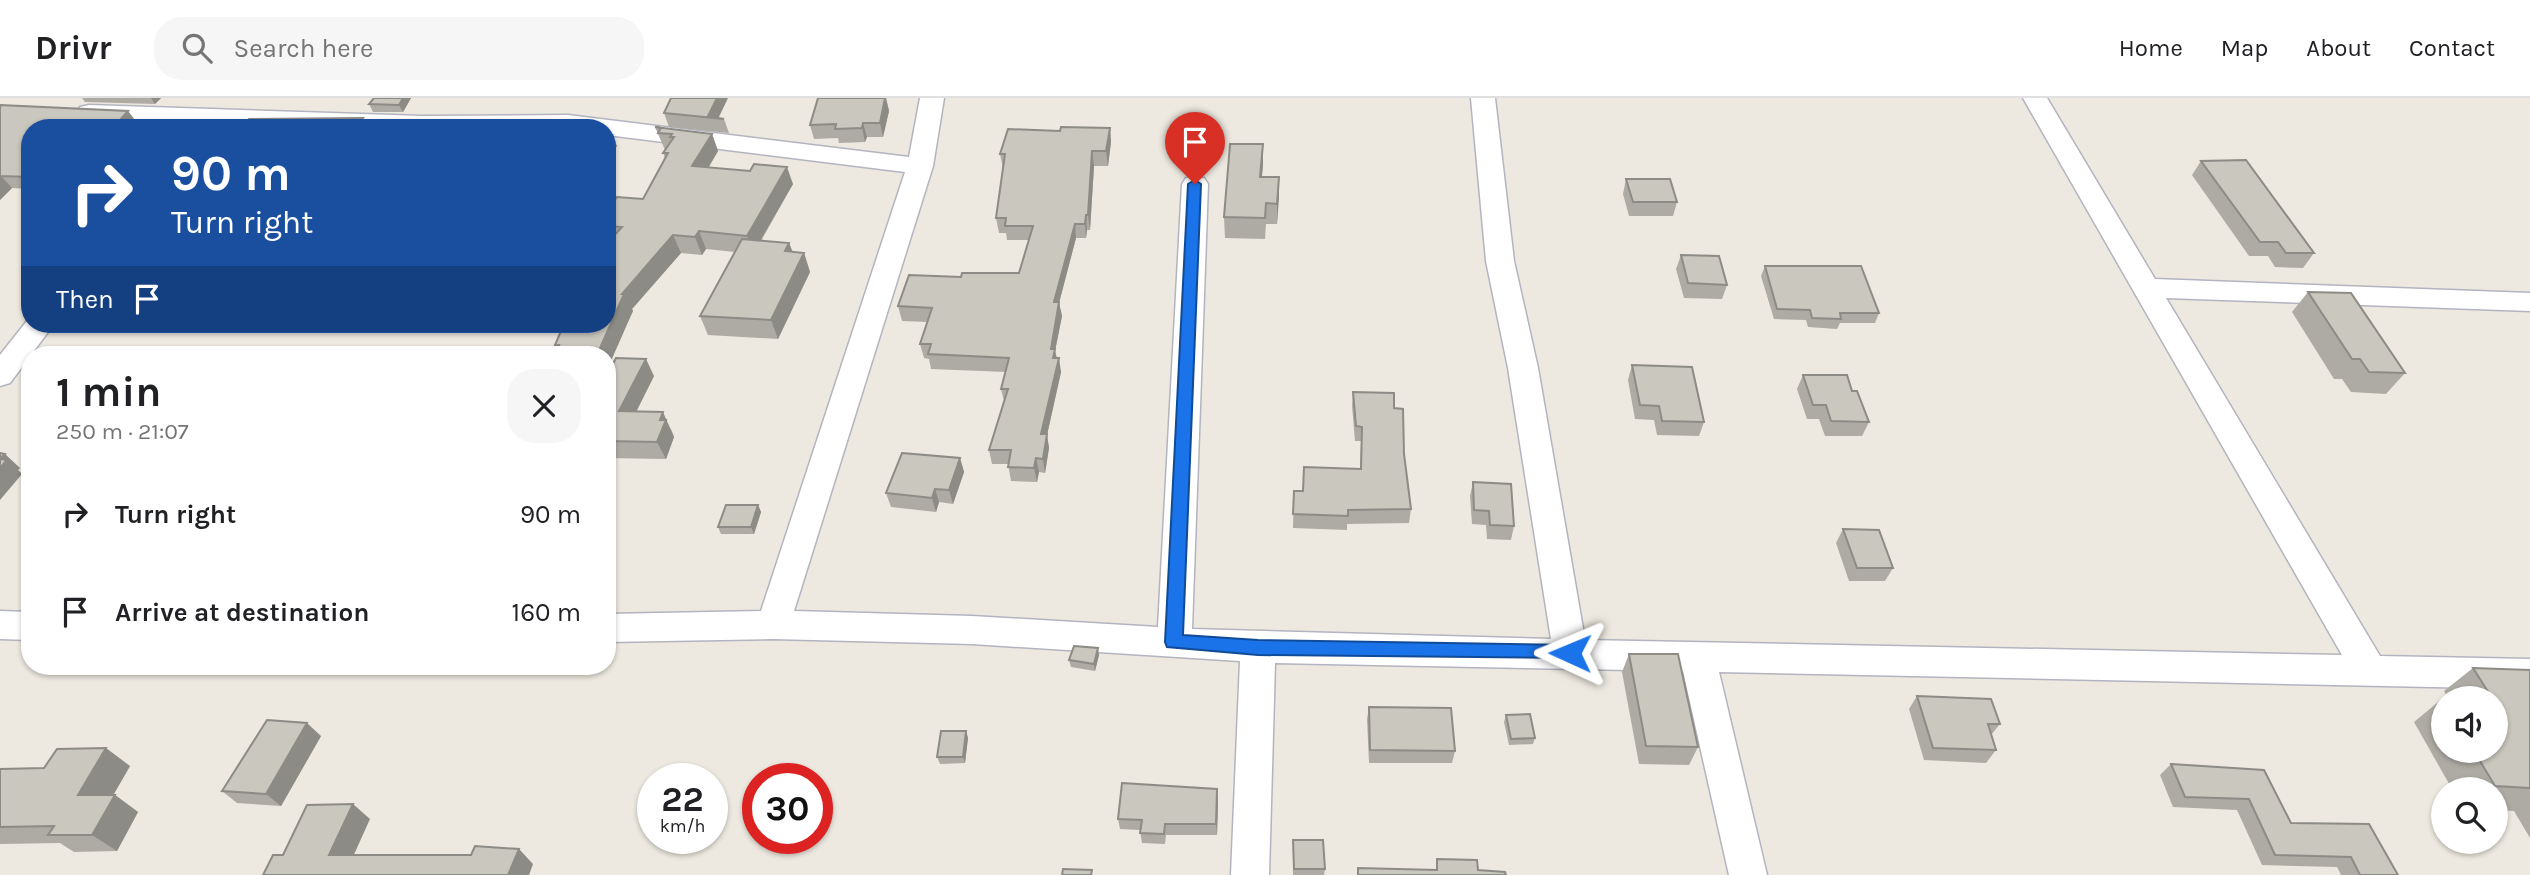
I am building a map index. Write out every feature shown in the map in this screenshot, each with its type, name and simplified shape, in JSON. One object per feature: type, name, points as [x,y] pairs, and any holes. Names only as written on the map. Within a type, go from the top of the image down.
[{"type":"street","points":[[216,119],[236,98]]},
{"type":"street","points":[[773,625],[920,166],[932,98]]},
{"type":"street","points":[[1483,98],[1500,261],[1523,368],[1570,653]]},
{"type":"street","points":[[2035,98],[2371,673]]},
{"type":"street","points":[[68,111],[164,119]]},
{"type":"street","points":[[616,129],[920,166]]},
{"type":"street","points":[[1174,642],[1195,184]]},
{"type":"street","points":[[2146,288],[2530,302]]},
{"type":"street","points":[[0,376],[21,349]]},
{"type":"street","points":[[0,625],[21,625]]},
{"type":"street","points":[[616,628],[773,625],[972,630],[1258,648],[2371,673],[2530,674]]},
{"type":"street","points":[[1250,875],[1258,648]]},
{"type":"street","points":[[1698,659],[1748,875]]},
{"type":"building","points":[[374,98],[403,98],[399,105],[369,104]]},
{"type":"building","points":[[671,98],[717,98],[708,116],[724,119],[664,113]]},
{"type":"building","points":[[818,98],[885,98],[880,123],[863,123],[862,128],[835,129],[836,124],[810,125]]},
{"type":"building","points":[[0,105],[128,111],[121,119],[21,119],[21,177],[0,177]]},
{"type":"building","points":[[363,118],[362,119],[249,119]]},
{"type":"building","points":[[655,127],[712,134],[692,166],[750,171],[754,164],[787,167],[747,236],[699,231],[695,237],[673,235],[622,294],[616,312],[616,233],[622,227],[616,227],[616,198],[643,199],[668,153],[663,153],[674,137],[670,137],[672,134],[658,133],[661,128]]},
{"type":"building","points":[[1061,127],[1110,128],[1106,151],[1092,151],[1088,215],[1085,224],[1075,224],[1054,302],[1059,302],[1051,349],[1055,349],[1053,358],[1059,358],[1041,434],[1047,434],[1043,459],[1036,458],[1034,468],[1008,467],[1011,450],[989,450],[1008,389],[1001,389],[1009,358],[928,354],[931,344],[920,344],[932,308],[898,306],[909,275],[961,277],[962,273],[1019,273],[1033,226],[1005,226],[1006,218],[996,218],[1005,154],[1000,154],[1008,129],[1060,131]]},
{"type":"building","points":[[1230,144],[1263,144],[1260,177],[1279,177],[1277,204],[1266,203],[1265,218],[1224,217]]},
{"type":"building","points":[[2246,160],[2314,253],[2286,253],[2278,242],[2260,242],[2201,161]]},
{"type":"building","points":[[1626,179],[1670,179],[1677,202],[1633,202]]},
{"type":"building","points":[[742,239],[789,243],[785,251],[804,253],[771,320],[700,316]]},
{"type":"building","points":[[1681,255],[1719,256],[1727,285],[1688,283]]},
{"type":"building","points":[[1765,266],[1861,266],[1879,313],[1840,313],[1841,319],[1812,318],[1810,310],[1777,309]]},
{"type":"building","points":[[2308,292],[2351,293],[2405,373],[2369,372],[2360,359],[2352,359]]},
{"type":"building","points":[[560,333],[607,333],[601,346],[555,345]]},
{"type":"building","points":[[616,358],[646,359],[619,411],[663,412],[660,420],[666,420],[657,442],[616,441]]},
{"type":"building","points":[[1632,365],[1692,367],[1704,422],[1662,421],[1659,406],[1640,405]]},
{"type":"building","points":[[1803,375],[1847,375],[1852,391],[1857,391],[1869,422],[1831,421],[1826,405],[1813,405]]},
{"type":"building","points":[[1353,392],[1394,393],[1394,408],[1403,409],[1404,454],[1411,509],[1348,510],[1348,516],[1293,514],[1294,491],[1303,491],[1304,467],[1361,469],[1362,427],[1356,426]]},
{"type":"building","points":[[902,453],[960,458],[949,490],[935,489],[932,498],[886,493]]},
{"type":"building","points":[[0,459],[7,460],[0,468]]},
{"type":"building","points":[[1473,482],[1511,484],[1514,526],[1490,525],[1489,511],[1474,510]]},
{"type":"building","points":[[726,505],[758,505],[751,527],[718,527]]},
{"type":"building","points":[[1843,529],[1879,530],[1893,568],[1857,568]]},
{"type":"building","points":[[1074,646],[1098,648],[1094,664],[1069,660]]},
{"type":"building","points":[[1629,654],[1678,654],[1698,747],[1646,746]]},
{"type":"building","points":[[2473,668],[2530,670],[2530,788],[2508,787],[2508,777],[2490,777],[2481,763],[2508,763],[2508,686],[2484,686]]},
{"type":"building","points":[[1917,696],[1991,699],[2000,724],[1988,724],[1996,750],[1933,748]]},
{"type":"building","points":[[1369,707],[1451,708],[1455,751],[1370,750]]},
{"type":"building","points":[[1530,714],[1535,738],[1511,739],[1506,715]]},
{"type":"building","points":[[267,720],[307,723],[266,794],[222,791]]},
{"type":"building","points":[[941,731],[966,731],[963,757],[937,757]]},
{"type":"building","points":[[106,748],[78,795],[115,795],[92,835],[48,835],[54,826],[0,827],[0,769],[44,768],[57,749]]},
{"type":"building","points":[[2171,764],[2264,770],[2291,823],[2369,824],[2398,875],[2360,875],[2351,857],[2275,855],[2249,799],[2185,797]]},
{"type":"building","points":[[1122,783],[1217,789],[1216,824],[1165,824],[1164,834],[1140,833],[1142,820],[1118,819]]},
{"type":"building","points":[[353,804],[329,855],[471,855],[475,846],[519,849],[508,875],[263,875],[273,855],[283,855],[307,805]]},
{"type":"building","points":[[1293,840],[1323,840],[1325,869],[1294,869]]},
{"type":"building","points":[[1437,859],[1477,860],[1478,870],[1505,872],[1506,875],[1358,875],[1358,868],[1437,870]]},
{"type":"building","points":[[1063,869],[1092,870],[1091,875],[1062,875]]},
{"type":"route","points":[[1195,184],[1174,642],[1258,648],[1570,653]]}]
